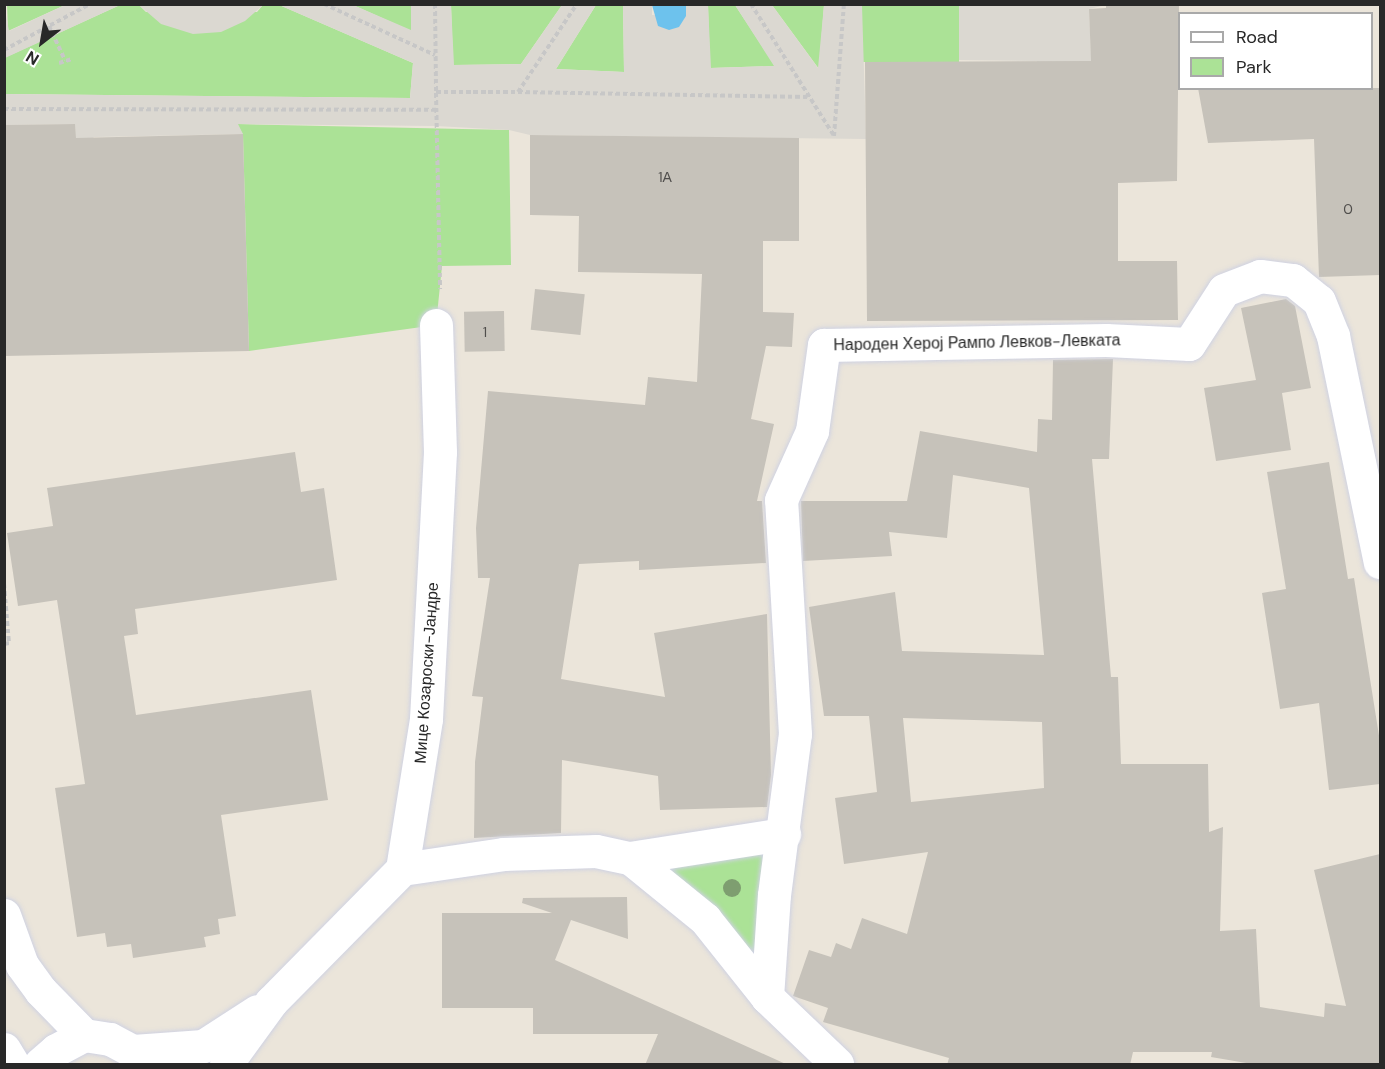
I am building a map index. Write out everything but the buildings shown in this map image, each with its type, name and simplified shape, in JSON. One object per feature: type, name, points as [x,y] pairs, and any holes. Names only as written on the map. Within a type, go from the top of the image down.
[{"type":"street","name":"Народен Херој Рампо Левков-Левката","points":[[767,997],[774,895],[784,834],[795,734],[781,500],[812,431],[824,345],[1106,340],[1189,344],[1224,290],[1260,276],[1293,280],[1319,301],[1333,336],[1380,562]]},
{"type":"street","name":"Мице Козароски-Јандре","points":[[402,869],[426,718],[440,452],[436,325]]},
{"type":"street","points":[[226,1065],[271,1002],[402,869],[503,854],[596,851],[630,858],[784,834]]},
{"type":"street","points":[[630,858],[705,919],[767,997],[837,1065]]},
{"type":"street","points":[[4,915],[22,965],[41,991],[84,1035],[110,1039],[140,1058],[203,1046],[271,1002]]},
{"type":"street","points":[[40,1065],[56,1050],[84,1035]]},
{"type":"street","points":[[4,1049],[13,1065]]},
{"type":"path","points":[[4,50],[90,4]]},
{"type":"path","points":[[324,4],[436,55]]},
{"type":"path","points":[[435,4],[436,110],[442,266],[436,325]]},
{"type":"path","points":[[518,92],[577,4]]},
{"type":"path","points":[[752,4],[834,136],[844,4]]},
{"type":"path","points":[[49,26],[65,61]]},
{"type":"path","points":[[59,63],[72,59]]},
{"type":"path","points":[[436,92],[810,97]]},
{"type":"path","points":[[4,109],[436,110]]},
{"type":"path","points":[[4,584],[9,643],[4,644]]},
{"type":"green space","points":[[7,4],[65,5],[8,31]]},
{"type":"green space","points":[[277,4],[413,63],[410,98],[6,94],[4,58],[120,5],[139,5],[146,12],[257,12],[263,5]]},
{"type":"green space","points":[[353,5],[411,5],[411,31]]},
{"type":"green space","points":[[451,5],[562,5],[521,64],[453,65]]},
{"type":"green space","points":[[596,5],[623,5],[624,72],[556,69]]},
{"type":"green space","points":[[708,5],[735,5],[775,66],[710,68]]},
{"type":"green space","points":[[772,5],[824,5],[819,69]]},
{"type":"green space","points":[[862,5],[959,5],[959,62],[862,62]]},
{"type":"green space","points":[[237,124],[509,130],[511,265],[442,266],[436,325],[249,351],[243,135]]},
{"type":"green space","points":[[784,834],[767,997],[630,858]]},
{"type":"shaded area","points":[[277,4],[353,5],[411,30],[411,5],[451,5],[454,65],[521,64],[562,5],[596,5],[556,69],[624,72],[623,5],[652,5],[652,15],[686,16],[686,5],[708,5],[711,68],[774,66],[735,5],[772,5],[818,68],[824,5],[862,5],[866,139],[530,135],[509,130],[436,126],[238,124],[243,134],[94,137],[76,154],[75,124],[5,125],[4,74],[6,94],[410,98],[413,63]]},
{"type":"shaded area","points":[[4,5],[9,31],[65,5],[120,5],[5,58]]},
{"type":"shaded area","points":[[139,5],[263,5],[245,21],[221,32],[193,34],[161,24]]},
{"type":"shaded area","points":[[959,5],[1106,5],[1089,9],[1094,127],[1037,159],[1037,61],[959,60]]},
{"type":"water","points":[[652,5],[686,5],[686,16],[679,27],[669,30],[658,26]]}]
